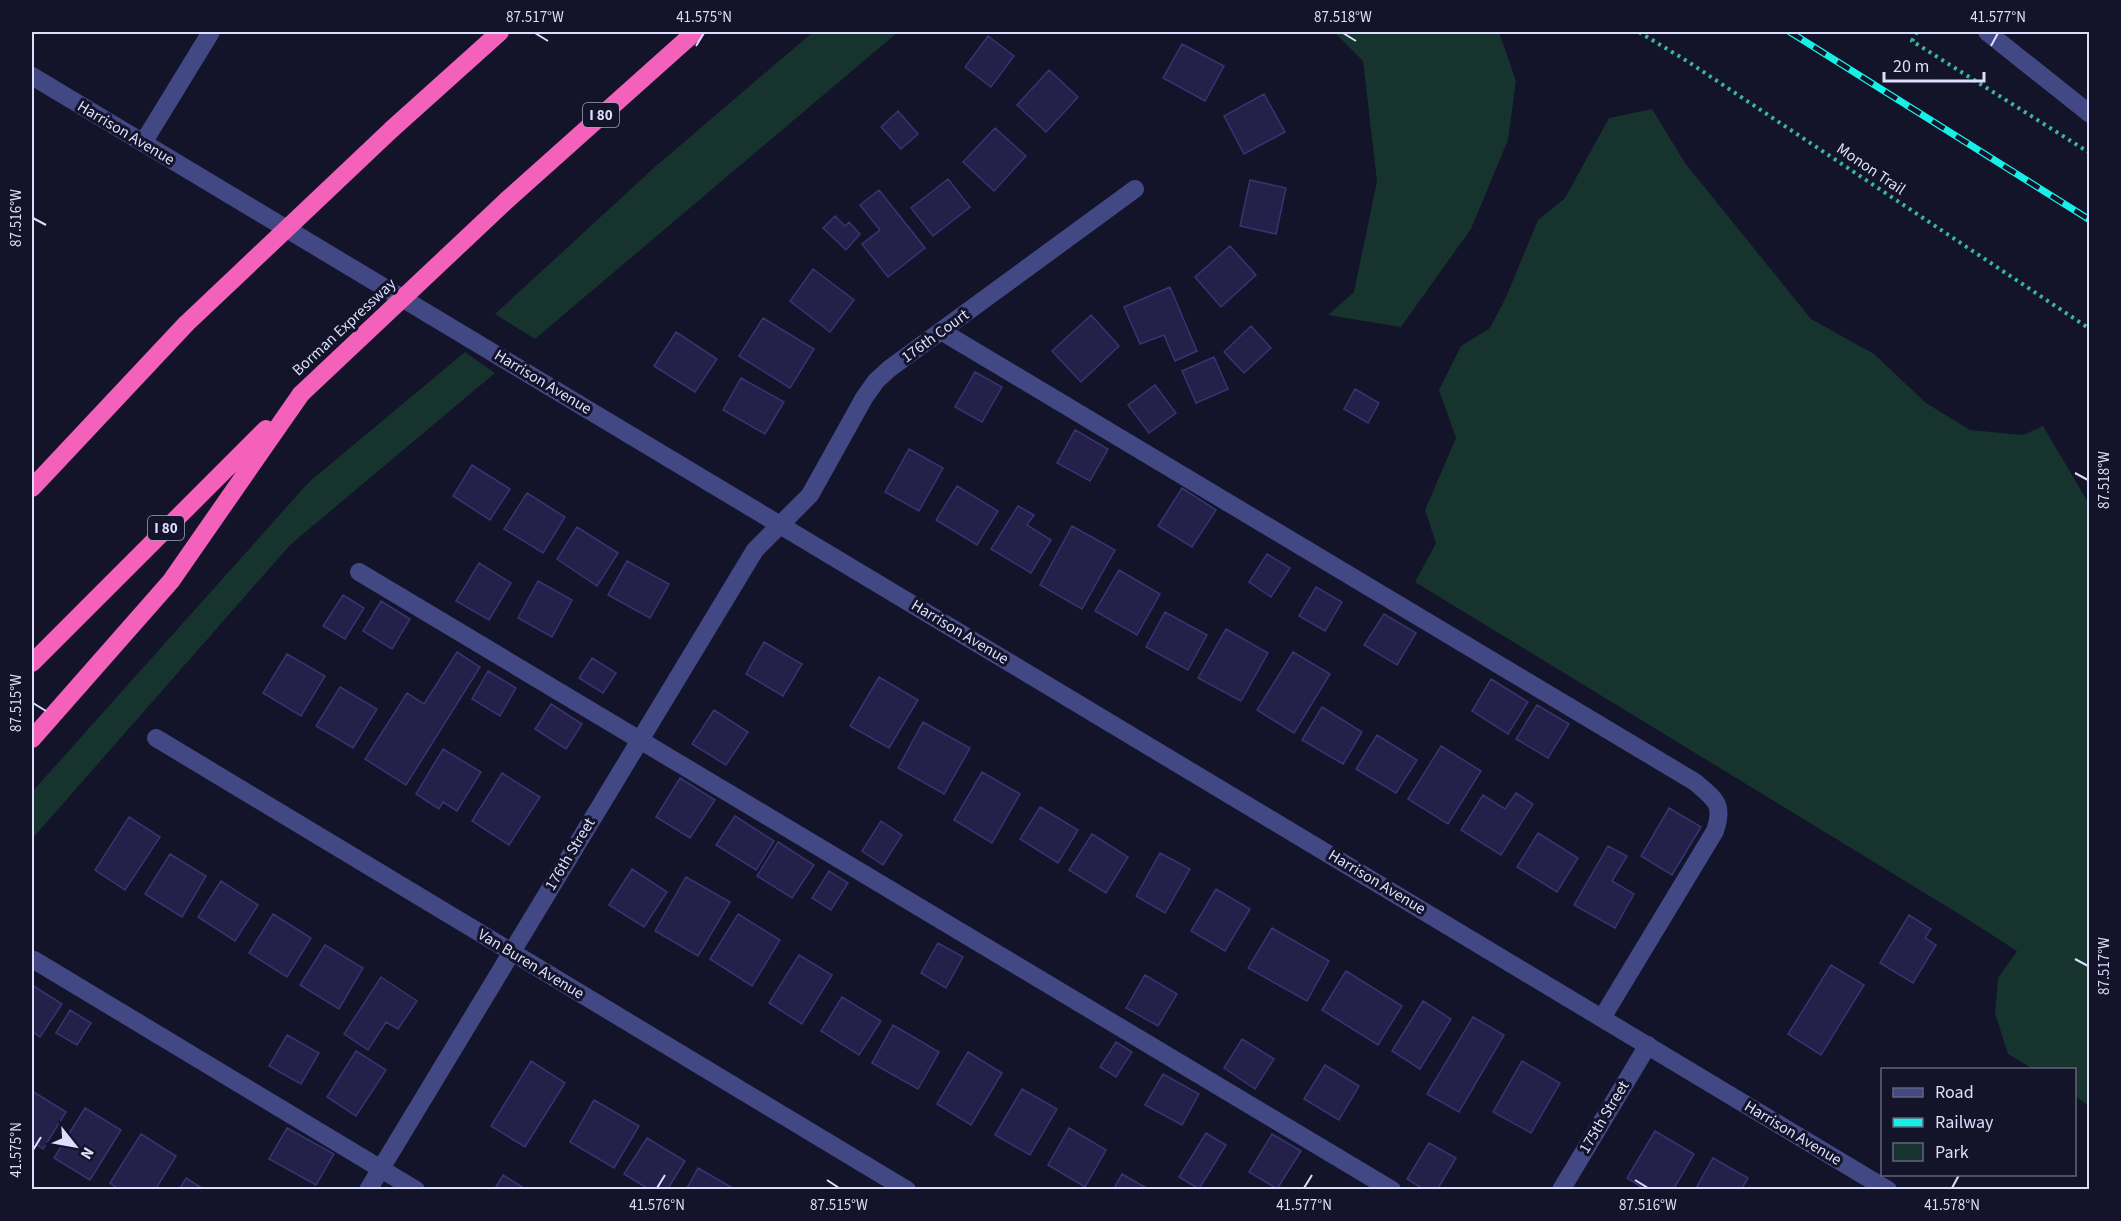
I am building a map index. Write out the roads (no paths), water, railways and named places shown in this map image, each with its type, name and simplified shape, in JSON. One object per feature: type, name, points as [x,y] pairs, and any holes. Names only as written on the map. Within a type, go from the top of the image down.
[{"type":"highway","points":[[32,488],[186,324],[392,129],[500,32]]},
{"type":"highway","name":"Borman Expressway","points":[[32,663],[301,394],[507,200],[695,32]]},
{"type":"highway","points":[[32,739],[171,580],[301,394]]},
{"type":"street","points":[[143,143],[211,32]]},
{"type":"street","points":[[1987,32],[2090,114]]},
{"type":"street","name":"Harrison Avenue","points":[[32,76],[1888,1190]]},
{"type":"street","name":"176th Court","points":[[779,524],[810,495],[864,398],[876,381],[889,369],[1135,189]]},
{"type":"street","points":[[941,331],[1695,782],[1710,794],[1718,805],[1719,817],[1715,831],[1602,1018]]},
{"type":"street","name":"176th Street","points":[[368,1190],[755,550],[779,524]]},
{"type":"street","points":[[359,572],[1392,1190]]},
{"type":"street","name":"Van Buren Avenue","points":[[156,738],[907,1190]]},
{"type":"street","points":[[34,960],[416,1190]]},
{"type":"street","name":"175th Street","points":[[1561,1190],[1648,1045]]},
{"type":"railway","points":[[1790,32],[2090,220]]}]
